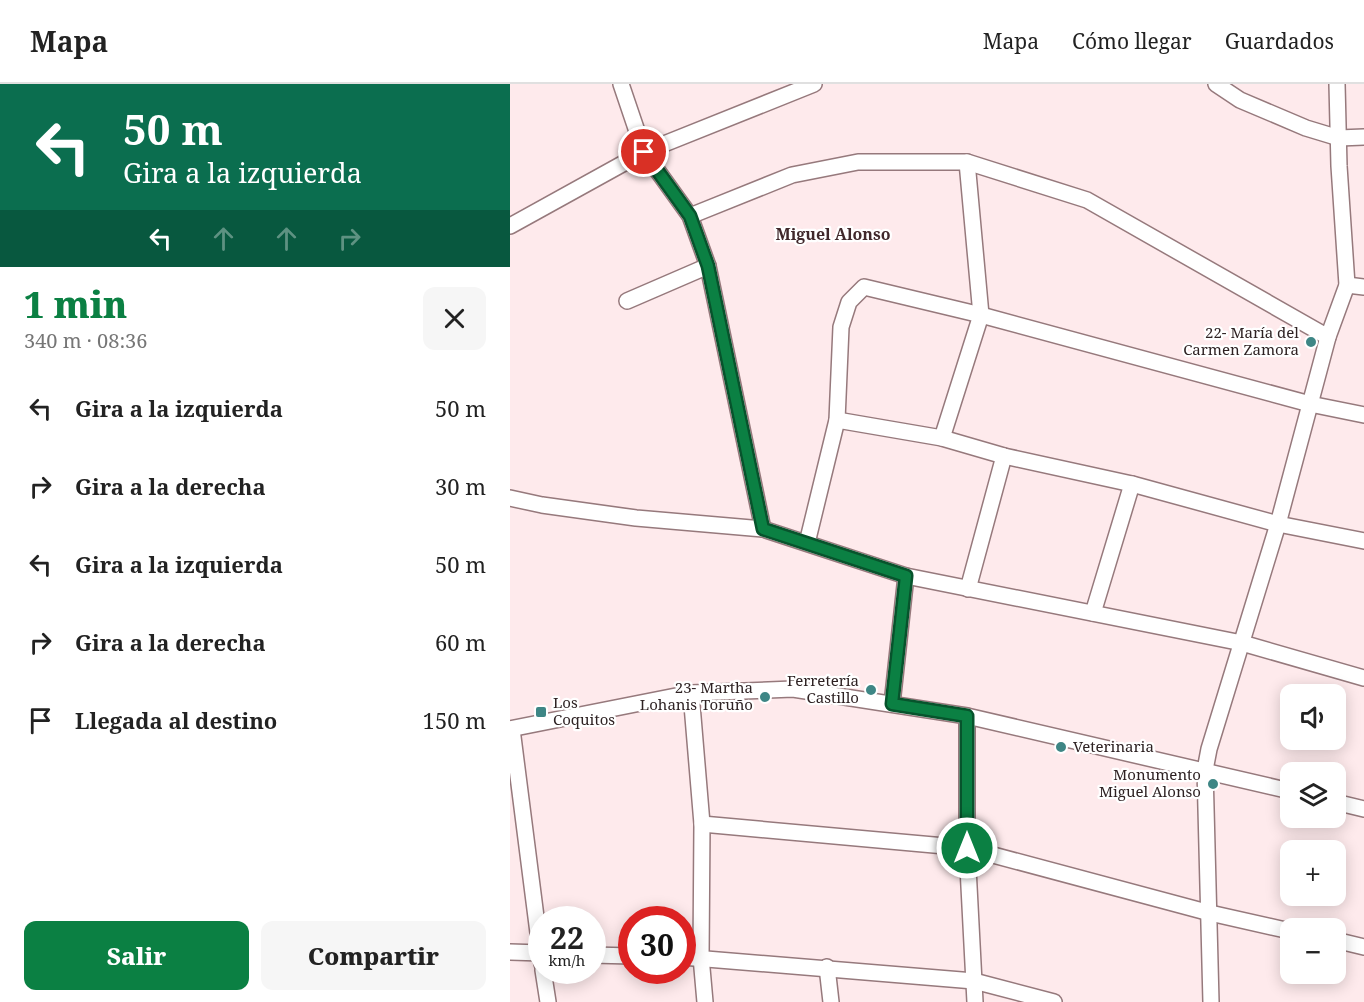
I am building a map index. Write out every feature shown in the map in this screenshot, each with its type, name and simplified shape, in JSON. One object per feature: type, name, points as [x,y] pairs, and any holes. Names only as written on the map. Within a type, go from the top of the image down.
[{"type":"street","points":[[621,84],[644,152],[690,216],[708,266],[763,529]]},
{"type":"street","points":[[510,226],[644,152],[814,84]]},
{"type":"street","points":[[1216,84],[1240,100],[1306,128],[1339,138],[1364,137]]},
{"type":"street","points":[[1211,1002],[1205,770],[1209,749],[1278,524],[1328,337],[1347,285],[1337,84]]},
{"type":"street","points":[[690,216],[792,175],[836,166],[858,162],[966,162],[1088,200],[1328,337]]},
{"type":"street","points":[[942,438],[981,315],[966,162]]},
{"type":"street","points":[[627,302],[708,266]]},
{"type":"street","points":[[1347,285],[1364,287]]},
{"type":"street","points":[[807,543],[837,420],[841,327],[849,302],[864,287],[981,315],[1310,404],[1364,415]]},
{"type":"street","points":[[837,420],[942,438],[1004,456],[1132,484],[1278,524],[1364,541]]},
{"type":"street","points":[[968,589],[1004,456]]},
{"type":"street","points":[[1093,614],[1132,484]]},
{"type":"street","points":[[510,498],[542,505],[636,518],[763,529],[906,576],[1242,643],[1364,678]]},
{"type":"street","points":[[892,704],[906,576]]},
{"type":"street","points":[[534,906],[511,729],[691,693],[794,689],[967,716],[1280,789]]},
{"type":"street","points":[[691,693],[702,824],[701,957],[705,1002]]},
{"type":"street","points":[[967,716],[967,848],[975,1002]]},
{"type":"street","points":[[1346,805],[1364,809]]},
{"type":"street","points":[[702,824],[967,848],[1210,913],[1280,929]]},
{"type":"street","points":[[1346,942],[1364,946]]},
{"type":"street","points":[[510,952],[528,955]]},
{"type":"street","points":[[696,957],[974,981],[1054,1002]]},
{"type":"street","points":[[827,967],[831,1002]]},
{"type":"street","points":[[545,984],[548,1002]]},
{"type":"place","name":"22- María del Carmen Zamora","points":[[1311,342]]},
{"type":"place","name":"Ferretería Castillo","points":[[871,690]]},
{"type":"place","name":"23- Martha Lohanis Toruño","points":[[765,697]]},
{"type":"place","name":"Los Coquitos","points":[[541,712]]},
{"type":"place","name":"Veterinaria","points":[[1061,747]]},
{"type":"place","name":"Monumento Miguel Alonso","points":[[1213,784]]},
{"type":"district","name":"Miguel Alonso","points":[[833,234]]},
{"type":"route","points":[[644,152],[690,216],[708,266],[763,529],[906,576],[892,704],[967,716],[967,848]]}]
